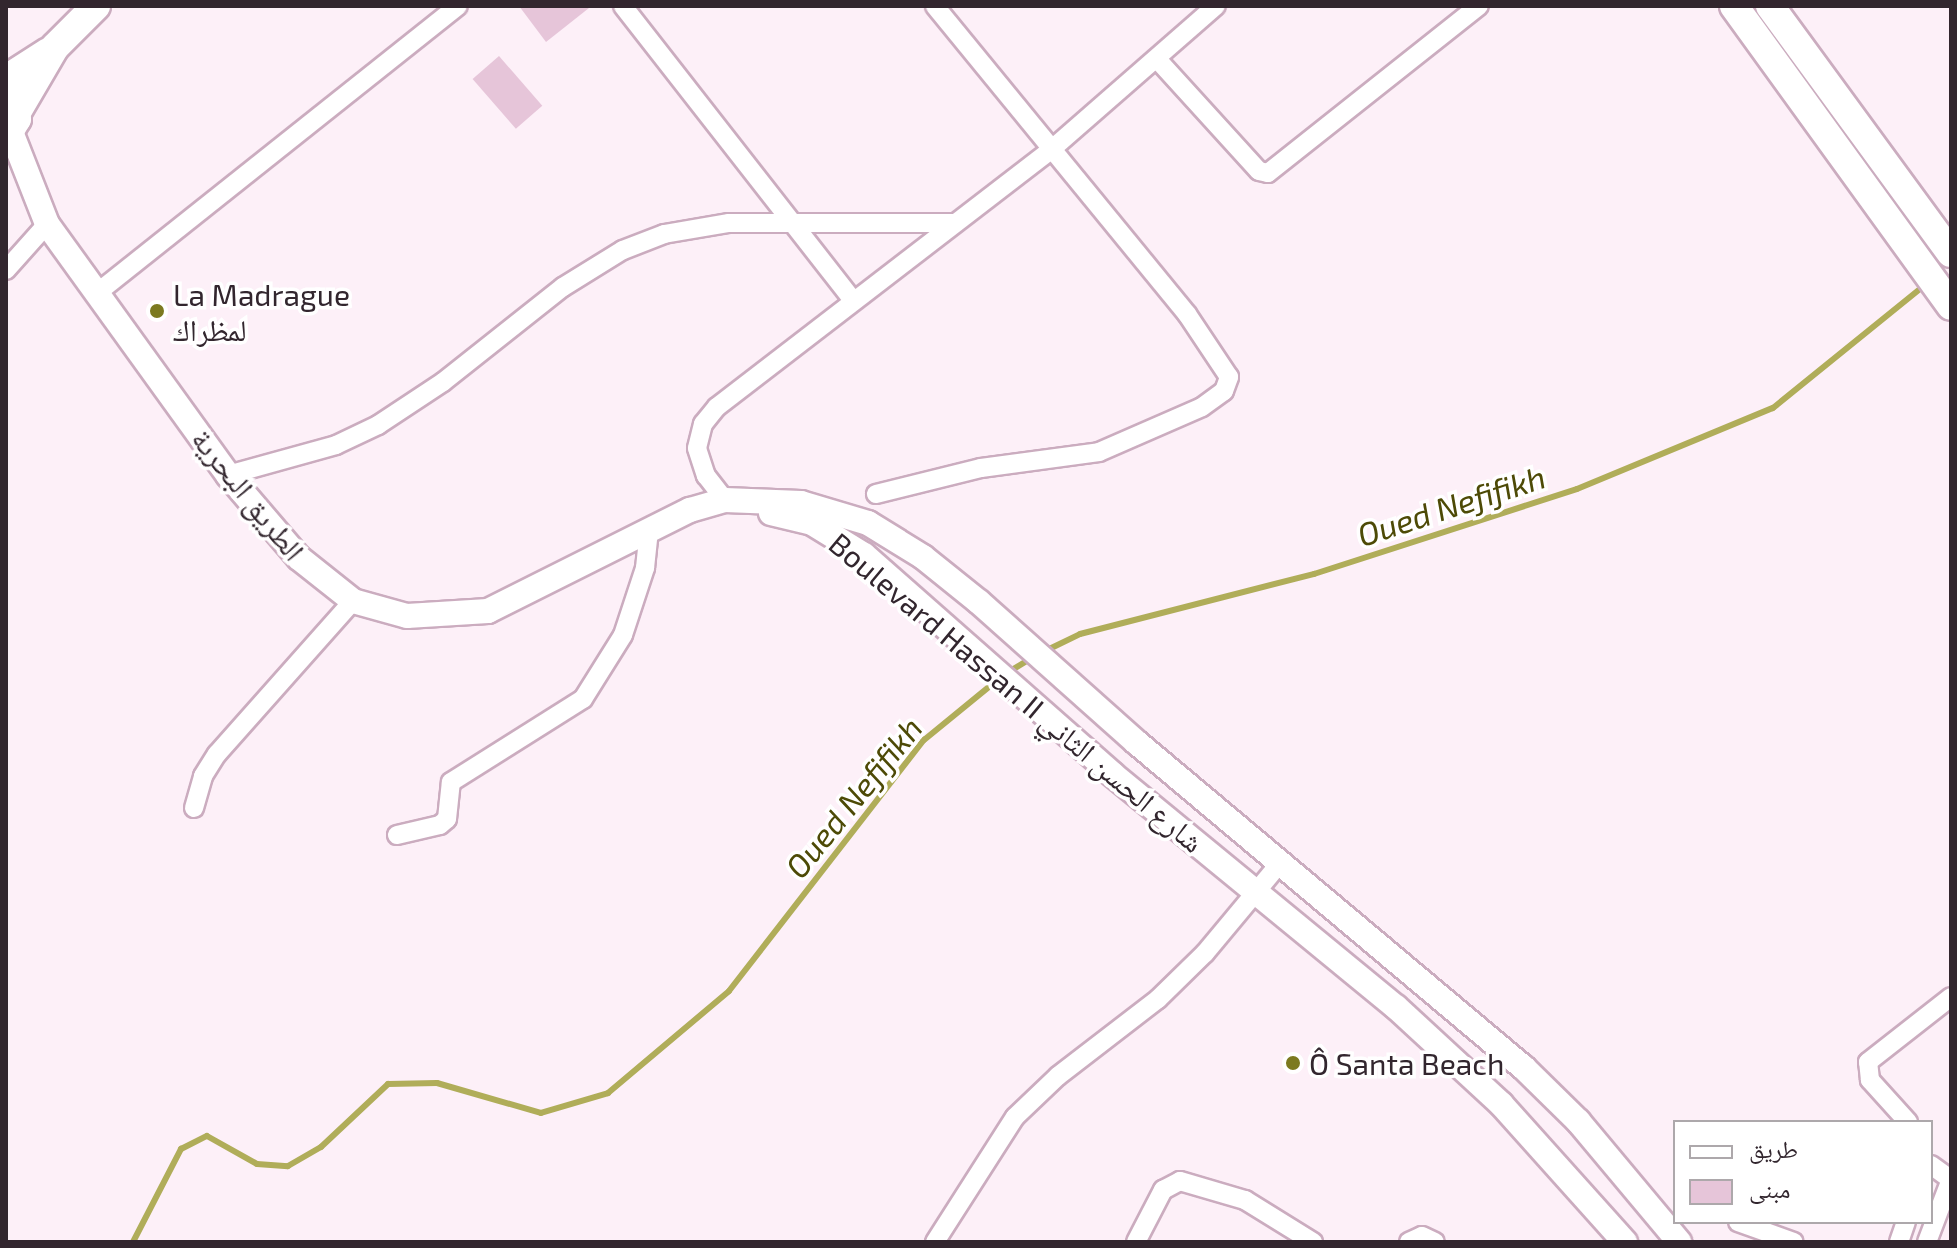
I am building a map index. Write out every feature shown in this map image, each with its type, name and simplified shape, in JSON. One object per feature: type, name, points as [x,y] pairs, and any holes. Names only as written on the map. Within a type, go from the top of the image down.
[{"type":"main road","points":[[6,79],[55,47],[96,6]]},
{"type":"main road","points":[[1734,6],[1951,306]]},
{"type":"main road","points":[[1770,6],[1951,253]]},
{"type":"main road","points":[[42,215],[10,118],[55,47]]},
{"type":"main road","points":[[6,174],[42,215]]},
{"type":"main road","name":"الطريق البحرية","points":[[42,215],[228,475],[299,558],[353,601],[407,616],[488,611],[568,575],[649,529],[725,500]]},
{"type":"main road","name":"Boulevard Hassan II شارع الحسن الثاني","points":[[725,500],[766,498],[839,512],[893,536],[930,562],[1136,742],[1524,1068],[1667,1217],[1679,1242]]},
{"type":"main road","name":"Boulevard Hassan II شارع الحسن الثاني","points":[[725,500],[812,523],[841,538],[1112,774],[1477,1080],[1625,1242]]},
{"type":"street","points":[[97,293],[458,6]]},
{"type":"street","points":[[623,6],[852,299]]},
{"type":"street","points":[[876,494],[981,468],[1099,452],[1182,419],[1215,399],[1228,384],[1227,369],[1200,331],[935,6]]},
{"type":"street","points":[[725,500],[698,458],[697,439],[703,424],[717,407],[852,299],[1053,148],[1215,6]]},
{"type":"street","points":[[1157,59],[1259,171],[1268,173],[1479,6]]},
{"type":"street","points":[[6,270],[42,215]]},
{"type":"street","points":[[228,475],[336,445],[378,425],[443,382],[563,287],[623,250],[689,228],[791,222],[955,223]]},
{"type":"street","points":[[397,835],[440,825],[447,819],[451,782],[583,699],[623,635],[645,568],[649,529]]},
{"type":"street","points":[[194,808],[203,776],[217,754],[353,601]]},
{"type":"street","points":[[935,1242],[1015,1117],[1058,1076],[1158,999],[1280,863]]},
{"type":"street","points":[[1906,1120],[1870,1080],[1868,1062],[1951,997]]},
{"type":"street","points":[[1927,1242],[1951,1179],[1933,1166]]},
{"type":"street","points":[[1136,1242],[1163,1190],[1180,1181],[1245,1200],[1313,1242]]},
{"type":"street","points":[[1744,1224],[1794,1242]]},
{"type":"street","points":[[1409,1242],[1422,1236],[1435,1242]]},
{"type":"building","points":[[519,6],[588,6],[589,8],[546,42]]},
{"type":"building","points":[[499,56],[542,106],[516,129],[473,79]]},
{"type":"waterway","name":"Oued Nefifikh","points":[[1043,652],[1080,634],[1314,574],[1577,489],[1773,408],[1926,284]]},
{"type":"waterway","name":"Oued Nefifikh","points":[[1005,674],[1033,657]]},
{"type":"waterway","name":"Oued Nefifikh","points":[[133,1242],[181,1149],[207,1136],[257,1164],[288,1166],[321,1147],[388,1084],[437,1083],[541,1113],[608,1093],[729,991],[924,740],[996,681]]},
{"type":"place","name":"La Madrague لمظراك","points":[[157,311]]},
{"type":"place","name":"Ô Santa Beach","points":[[1293,1063]]}]
